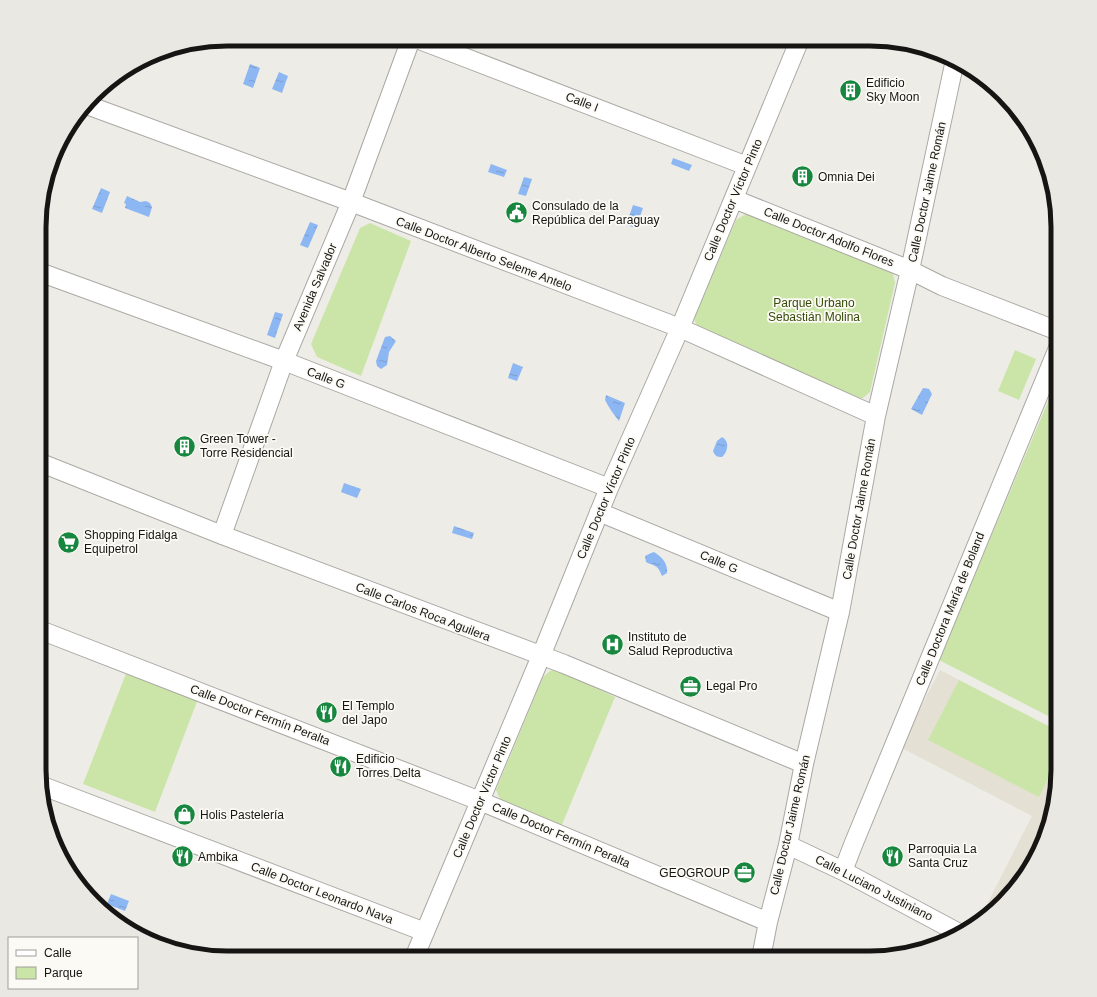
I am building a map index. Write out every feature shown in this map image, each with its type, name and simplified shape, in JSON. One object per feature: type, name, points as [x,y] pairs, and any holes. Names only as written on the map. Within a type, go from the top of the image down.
[{"type":"street","name":"Avenida Salvador","points":[[222,535],[284,361],[351,202],[407,46]]},
{"type":"street","name":"Calle I","points":[[435,46],[747,166]]},
{"type":"street","name":"Calle Doctor Víctor Pinto","points":[[417,951],[541,656],[609,488],[680,328],[797,46]]},
{"type":"street","name":"Calle Doctor Jaime Román","points":[[762,951],[768,922],[788,845],[804,764],[840,612],[876,416],[910,270],[954,67]]},
{"type":"street","name":"Calle Doctor Alberto Seleme Antelo","points":[[92,107],[351,202],[680,328],[876,416]]},
{"type":"street","name":"Calle Doctor Adolfo Flores","points":[[734,199],[910,270],[942,286],[1051,328]]},
{"type":"street","name":"Calle G","points":[[46,274],[284,361],[609,488]]},
{"type":"street","name":"Calle Doctora María de Boland","points":[[843,871],[852,845],[1051,365]]},
{"type":"street","name":"Calle Carlos Roca Aguilera","points":[[46,466],[222,535],[564,664],[804,764]]},
{"type":"street","name":"Calle G","points":[[599,512],[840,612]]},
{"type":"street","name":"Calle Doctor Fermín Peralta","points":[[46,632],[480,801],[768,922]]},
{"type":"street","name":"Calle Doctor Leonardo Nava","points":[[47,788],[425,932]]},
{"type":"street","name":"Calle Luciano Justiniano","points":[[788,845],[843,871],[954,930]]},
{"type":"shaded area","points":[[940,670],[1051,728],[1051,782],[1048,805],[1037,839],[1027,860],[1014,880],[998,898],[984,910],[1032,816],[900,747]]},
{"type":"green space","name":"Parque Urbano Sebastián Molina","points":[[750,214],[889,270],[893,274],[895,283],[870,392],[863,398],[855,399],[697,326],[694,319],[736,220],[744,215]]},
{"type":"green space","points":[[370,223],[411,241],[361,376],[317,357],[311,344],[360,228]]},
{"type":"green space","points":[[1015,350],[1036,359],[1019,400],[998,391]]},
{"type":"green space","points":[[1051,395],[1051,717],[939,660]]},
{"type":"green space","points":[[556,669],[615,697],[561,827],[504,802],[499,797],[496,790],[543,677],[550,671]]},
{"type":"green space","points":[[127,671],[198,699],[155,812],[83,784]]},
{"type":"green space","points":[[959,680],[1051,727],[1051,773],[1039,797],[928,740]]},
{"type":"water","points":[[250,64],[260,68],[253,88],[243,84]]},
{"type":"water","points":[[279,72],[288,76],[282,93],[272,89]]},
{"type":"water","points":[[673,158],[692,165],[689,171],[671,164]]},
{"type":"water","points":[[491,164],[507,170],[504,177],[488,172]]},
{"type":"water","points":[[524,177],[532,179],[526,196],[518,194]]},
{"type":"water","points":[[101,188],[110,192],[102,213],[92,209]]},
{"type":"water","points":[[127,196],[140,202],[146,201],[150,203],[152,207],[149,217],[125,208],[126,204],[124,203]]},
{"type":"water","points":[[633,205],[643,208],[636,228],[626,225]]},
{"type":"water","points":[[310,222],[318,225],[308,248],[300,245]]},
{"type":"water","points":[[275,312],[283,314],[275,338],[267,335]]},
{"type":"water","points":[[390,336],[396,341],[389,352],[387,365],[381,369],[377,366],[376,361],[385,337]]},
{"type":"water","points":[[513,363],[523,367],[517,381],[508,378]]},
{"type":"water","points":[[923,388],[929,389],[932,394],[922,415],[911,409]]},
{"type":"water","points":[[606,395],[625,403],[619,421],[605,400]]},
{"type":"water","points":[[722,437],[726,441],[727,450],[722,457],[719,457],[715,455],[713,451],[717,441]]},
{"type":"water","points":[[344,483],[361,489],[357,498],[341,492]]},
{"type":"water","points":[[454,526],[474,533],[472,539],[452,533]]},
{"type":"water","points":[[654,552],[662,558],[667,566],[667,573],[662,576],[654,565],[646,562],[645,556]]},
{"type":"water","points":[[111,894],[129,901],[125,911],[107,904]]},
{"type":"place","name":"Edificio Sky Moon","points":[[851,90]]},
{"type":"place","name":"Omnia Dei","points":[[802,177]]},
{"type":"place","name":"Consulado de la República del Paraguay","points":[[516,213]]},
{"type":"place","name":"Green Tower - Torre Residencial","points":[[184,446]]},
{"type":"place","name":"Shopping Fidalga Equipetrol","points":[[68,542]]},
{"type":"place","name":"Instituto de Salud Reproductiva","points":[[613,644]]},
{"type":"place","name":"Legal Pro","points":[[690,686]]},
{"type":"place","name":"El Templo del Japo","points":[[327,713]]},
{"type":"place","name":"Edificio Torres Delta","points":[[340,766]]},
{"type":"place","name":"Holis Pastelería","points":[[184,815]]},
{"type":"place","name":"Parroquia La Santa Cruz","points":[[893,856]]},
{"type":"place","name":"Ambika","points":[[182,857]]},
{"type":"place","name":"GEOGROUP","points":[[745,873]]}]
